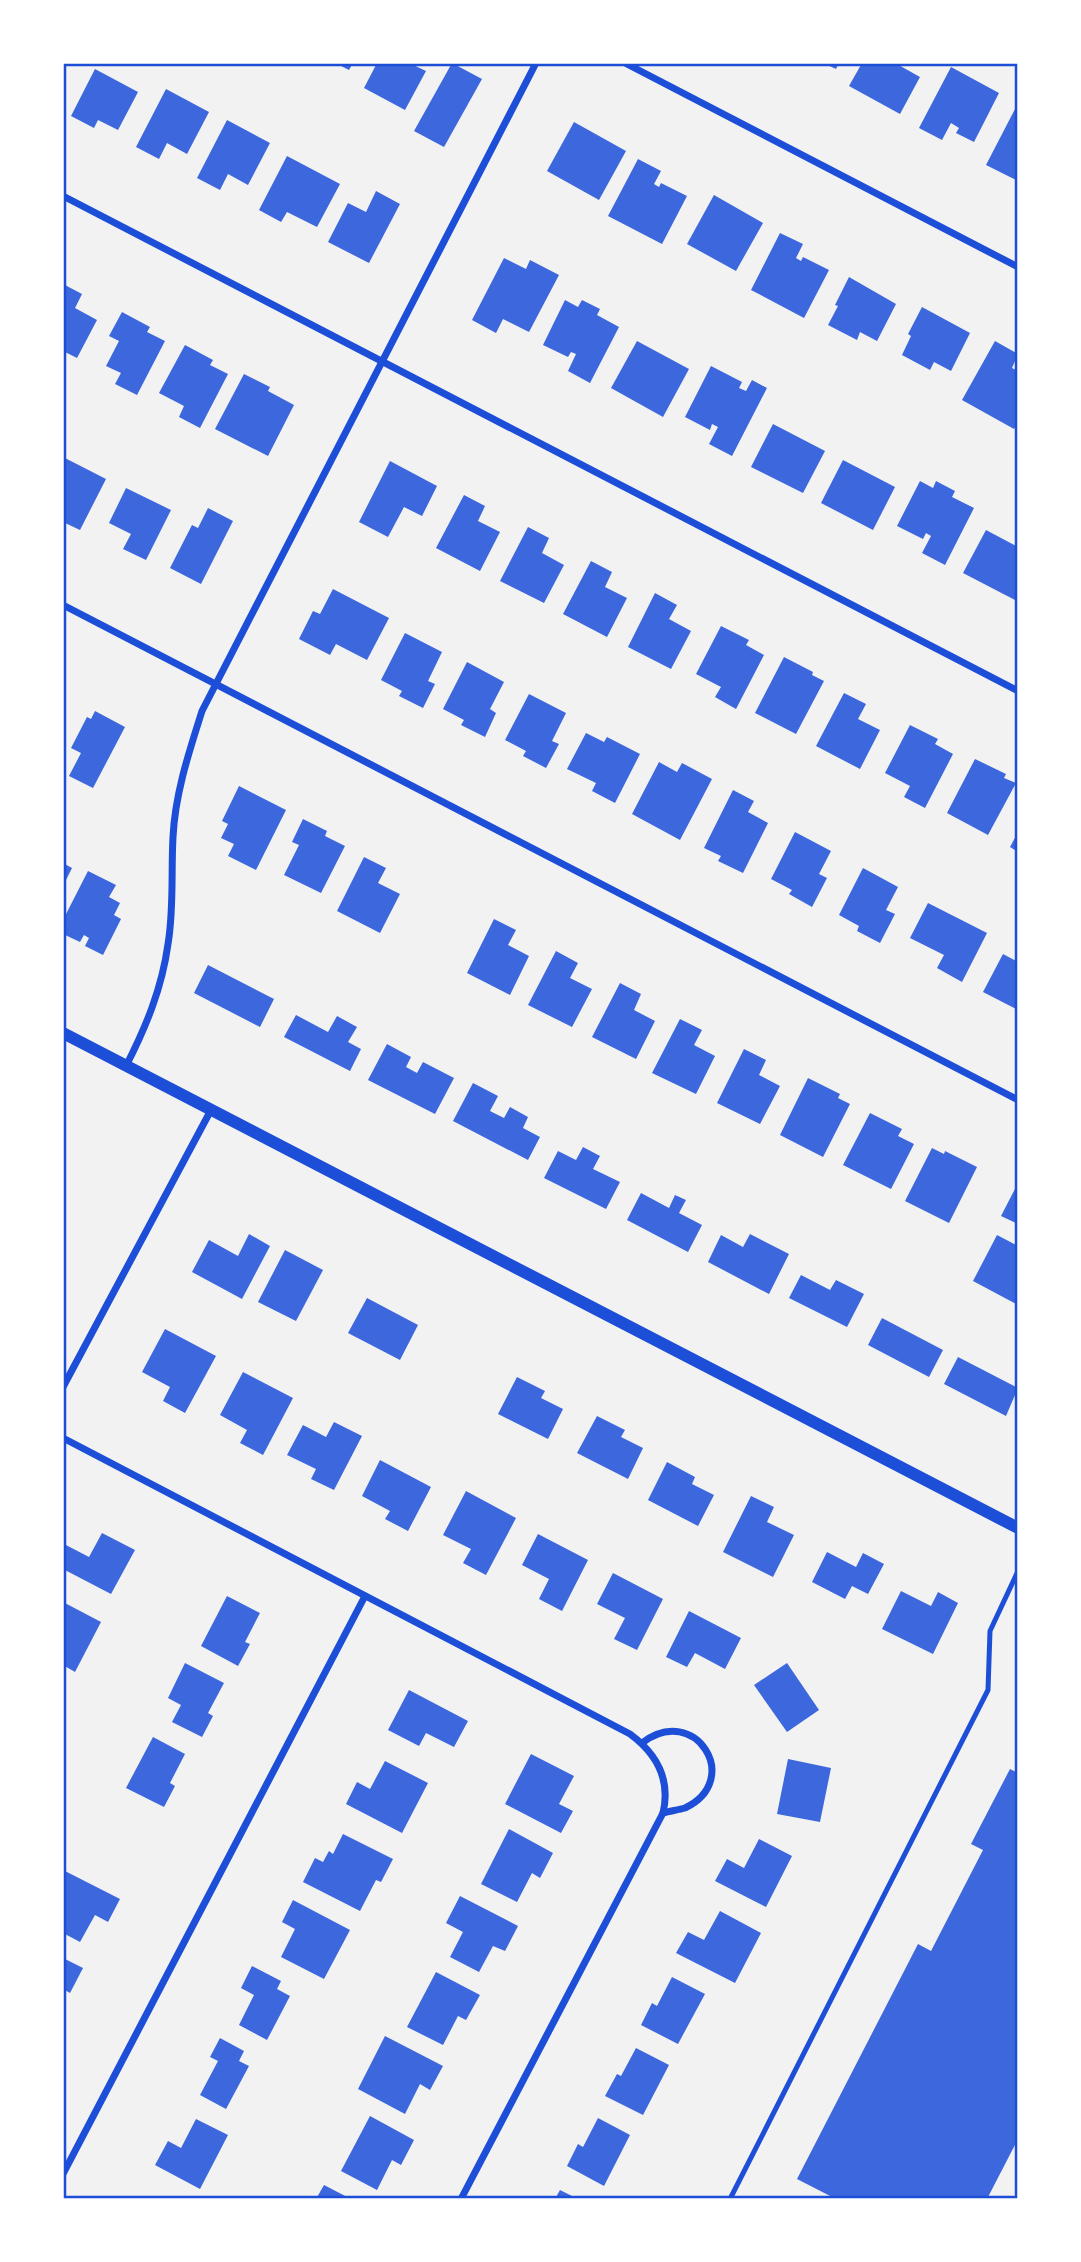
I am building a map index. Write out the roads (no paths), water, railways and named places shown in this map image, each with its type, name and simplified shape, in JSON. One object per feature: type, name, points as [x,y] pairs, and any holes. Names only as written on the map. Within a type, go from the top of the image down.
[{"type":"street","points":[[127,1066],[143,1033],[160,984],[168,945],[173,893],[173,836],[177,806],[202,711],[536,63]]},
{"type":"street","points":[[625,63],[1018,267]]},
{"type":"street","points":[[63,195],[1018,691]]},
{"type":"street","points":[[63,605],[1018,1100]]},
{"type":"street","points":[[63,1033],[1018,1527]]},
{"type":"street","points":[[63,1387],[211,1110]]},
{"type":"street","points":[[63,1437],[610,1724],[642,1743],[651,1752],[663,1773],[666,1800],[663,1813],[461,2199]]},
{"type":"street","points":[[63,2174],[365,1596]]},
{"type":"street","points":[[642,1743],[662,1732],[680,1732],[694,1736],[704,1745],[711,1759],[712,1773],[708,1786],[699,1798],[684,1808],[663,1813]]},
{"type":"lane","points":[[730,2199],[988,1690],[990,1631],[1018,1571]]}]
